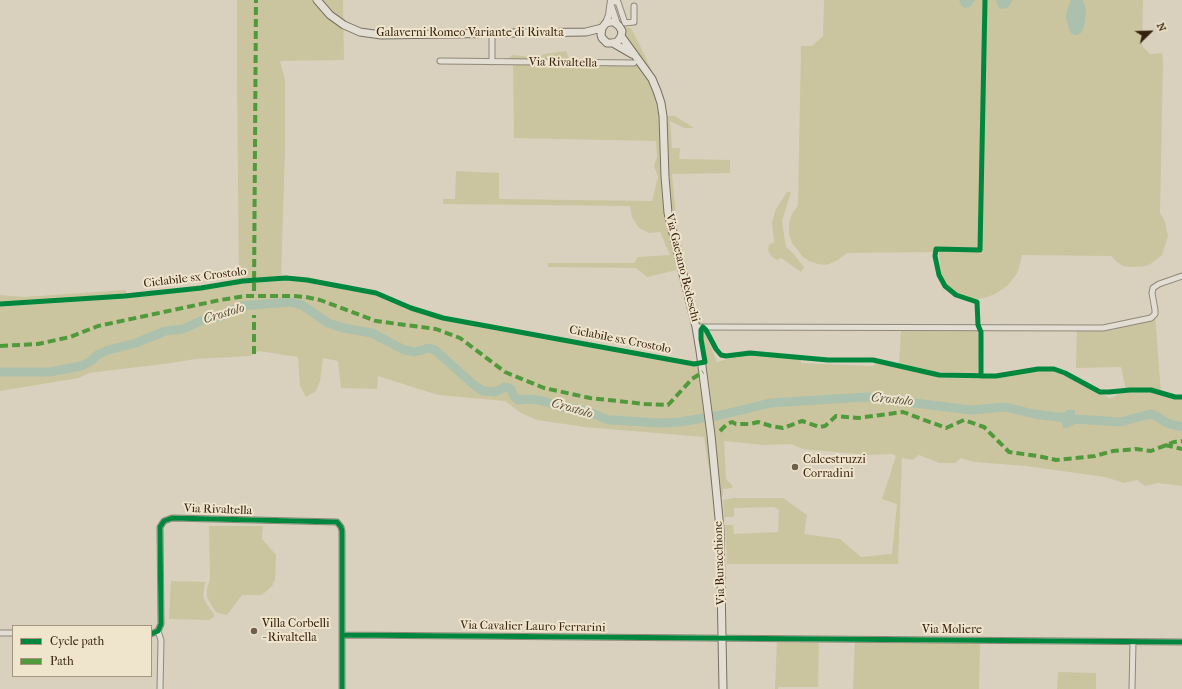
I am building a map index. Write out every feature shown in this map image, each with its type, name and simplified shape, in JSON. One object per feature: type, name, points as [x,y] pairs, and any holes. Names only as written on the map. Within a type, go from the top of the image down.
[{"type":"main road","name":"Galaverni Romeo Variante di Rivalta","points":[[317,0],[330,15],[344,25],[360,32],[381,36],[586,32],[604,26]]},
{"type":"main road","points":[[610,22],[617,24],[621,28],[621,36],[618,41],[614,43],[607,43],[601,35],[604,26],[610,22]]},
{"type":"main road","name":"Galaverni Romeo Variante di Rivalta","points":[[586,32],[602,38]]},
{"type":"main road","name":"Via Gaetano Bedeschi","points":[[621,36],[635,59],[652,79],[661,103],[668,213],[696,327],[711,438]]},
{"type":"main road","name":"Via Gaetano Bedeschi","points":[[614,43],[635,59]]},
{"type":"main road","name":"Via Buracchione","points":[[711,438],[720,531],[723,689]]},
{"type":"street","points":[[611,2],[618,2],[625,23],[634,22],[634,6]]},
{"type":"street","points":[[611,2],[617,24]]},
{"type":"street","points":[[604,26],[611,2]]},
{"type":"street","points":[[492,34],[492,62]]},
{"type":"street","name":"Via Rivaltella","points":[[440,61],[492,62],[635,59]]},
{"type":"street","points":[[696,327],[1103,328],[1151,318],[1155,314],[1152,293],[1153,288],[1167,280],[1182,276]]},
{"type":"street","name":"Via Rivaltella","points":[[160,689],[161,640],[158,631],[161,626],[160,527],[164,521],[172,518],[337,522],[342,527],[343,635]]},
{"type":"street","points":[[152,634],[158,631]]},
{"type":"street","points":[[0,632],[12,633]]},
{"type":"street","points":[[342,689],[343,635]]},
{"type":"street","name":"Via Cavalier Lauro Ferrarini","points":[[343,635],[722,639]]},
{"type":"street","name":"Via Moliere","points":[[722,639],[1182,642]]},
{"type":"street","points":[[1132,689],[1133,642]]},
{"type":"shaded area","points":[[237,0],[343,0],[344,60],[280,61],[285,80],[285,148],[281,278],[307,280],[376,293],[411,308],[443,318],[694,364],[702,363],[701,330],[703,327],[717,362],[750,353],[801,357],[801,363],[873,366],[878,361],[939,375],[996,376],[1038,369],[1054,369],[1079,380],[1109,398],[1114,397],[1126,390],[1121,367],[1076,368],[1077,328],[1103,328],[1151,318],[1155,314],[1161,393],[1175,397],[1182,397],[1182,486],[1158,483],[1145,486],[1137,480],[1124,483],[1105,477],[1026,466],[974,462],[961,458],[955,463],[939,463],[919,455],[913,460],[902,458],[898,564],[727,564],[725,525],[733,525],[734,534],[778,532],[779,510],[774,507],[734,508],[734,517],[724,517],[723,500],[733,498],[783,498],[807,515],[804,534],[840,539],[861,557],[892,554],[897,504],[882,499],[896,456],[892,454],[868,455],[803,449],[791,444],[764,445],[724,441],[726,479],[732,485],[732,488],[723,489],[723,495],[718,502],[712,490],[704,437],[585,427],[537,420],[521,413],[505,401],[438,395],[378,376],[377,389],[341,388],[338,361],[323,358],[320,381],[316,391],[306,397],[300,386],[298,357],[259,351],[250,356],[196,359],[89,373],[79,378],[0,391],[0,295],[24,297],[126,290],[126,296],[201,288],[239,281]]},
{"type":"shaded area","points":[[824,0],[1143,0],[1142,46],[1150,54],[1162,53],[1163,61],[1160,213],[1165,222],[1168,236],[1162,255],[1146,266],[1130,267],[1123,266],[1111,256],[1022,255],[1016,275],[1007,286],[995,294],[977,299],[962,296],[952,291],[948,287],[941,273],[939,252],[847,253],[838,260],[826,265],[809,261],[803,257],[792,243],[789,234],[789,223],[792,214],[798,206],[801,46],[812,46],[823,36]]},
{"type":"shaded area","points":[[959,0],[975,0],[970,7],[965,8],[961,5]]},
{"type":"shaded area","points":[[996,0],[1012,0],[1007,8],[1002,9],[998,7]]},
{"type":"shaded area","points":[[1071,0],[1082,0],[1085,5],[1086,13],[1084,27],[1081,33],[1076,35],[1070,32],[1066,17]]},
{"type":"shaded area","points":[[625,27],[631,28],[644,54],[658,84],[667,116],[675,116],[694,128],[684,128],[670,121],[672,148],[680,148],[679,159],[730,160],[730,173],[672,174],[677,227],[689,277],[692,282],[681,286],[677,270],[647,277],[636,268],[548,267],[548,263],[634,263],[638,257],[670,255],[660,232],[649,233],[639,228],[632,217],[630,206],[443,204],[443,199],[455,199],[456,171],[499,173],[499,199],[652,201],[658,177],[654,166],[657,157],[656,141],[514,138],[513,63],[503,62],[513,55],[538,58],[544,54],[566,51],[571,63],[635,63],[625,45]]},
{"type":"shaded area","points":[[787,192],[791,192],[782,221],[786,247],[804,267],[801,272],[781,258],[777,260],[771,256],[768,250],[769,245],[774,242],[772,222],[776,209]]},
{"type":"shaded area","points":[[901,329],[978,329],[980,334],[978,373],[934,372],[899,364]]},
{"type":"shaded area","points":[[1066,410],[1075,410],[1075,424],[1067,428],[1063,428],[1062,421],[1057,417],[1061,413],[1066,412]]},
{"type":"shaded area","points":[[209,526],[263,526],[262,539],[276,555],[275,580],[272,586],[262,595],[242,595],[227,615],[215,611],[207,597],[207,589],[210,579]]},
{"type":"shaded area","points":[[171,581],[205,582],[203,596],[214,614],[214,617],[209,620],[169,619]]},
{"type":"shaded area","points":[[777,639],[819,639],[818,687],[778,687],[778,689],[775,689]]},
{"type":"shaded area","points":[[855,639],[980,640],[979,689],[853,689]]},
{"type":"shaded area","points":[[1058,672],[1096,673],[1096,689],[1057,689]]},
{"type":"waterway","name":"Crostolo","points":[[0,372],[49,372],[81,366],[91,361],[97,355],[108,350],[136,343],[165,331],[183,329],[205,319],[222,316],[240,306],[290,302],[302,305],[328,323],[343,328],[372,333],[404,350],[415,352],[429,348],[435,350],[474,385],[483,391],[495,392],[505,387],[511,389],[514,396],[518,400],[532,399],[543,401],[561,407],[579,409],[608,420],[660,423],[680,422],[716,416],[770,403],[866,397],[971,410],[1005,407],[1034,414],[1120,422],[1151,414],[1167,423],[1182,427]]},
{"type":"marked path","points":[[254,291],[256,0]]},
{"type":"marked path","points":[[0,346],[38,344],[70,337],[98,326],[220,300],[246,296],[294,296],[320,300],[376,321],[436,329],[460,338],[505,372],[544,388],[590,398],[668,405],[692,379],[703,372]]},
{"type":"marked path","points":[[254,315],[254,354]]},
{"type":"marked path","points":[[720,431],[727,424],[732,422],[736,424],[750,424],[758,422],[783,428],[802,421],[820,427],[825,426],[836,416],[858,418],[903,412],[946,428],[964,420],[984,427],[1009,452],[1056,460],[1095,456],[1113,451],[1136,449],[1151,451],[1174,442],[1182,441]]},
{"type":"marked path","points":[[1165,445],[1182,449]]},
{"type":"cycle path","points":[[981,376],[981,332],[978,325],[977,302],[956,295],[945,286],[939,275],[935,256],[936,249],[980,250],[985,0]]},
{"type":"cycle path","name":"Ciclabile sx Crostolo","points":[[0,304],[125,296],[201,288],[243,281],[286,278],[307,280],[376,293],[411,308],[443,318],[694,364],[705,362],[701,339],[701,330],[703,327],[716,349],[721,355],[726,356],[750,353],[828,360],[873,360],[939,375],[996,376],[1038,369],[1054,369],[1065,373],[1100,392],[1151,390],[1175,397],[1182,397]]},
{"type":"cycle path","points":[[152,634],[158,631],[161,624],[160,527],[164,521],[172,518],[337,522],[342,531],[342,689]]},
{"type":"cycle path","points":[[343,635],[1182,642]]},
{"type":"place","name":"Calcestruzzi Corradini","points":[[795,467]]},
{"type":"place","name":"Villa Corbelli - Rivaltella","points":[[254,631]]}]
